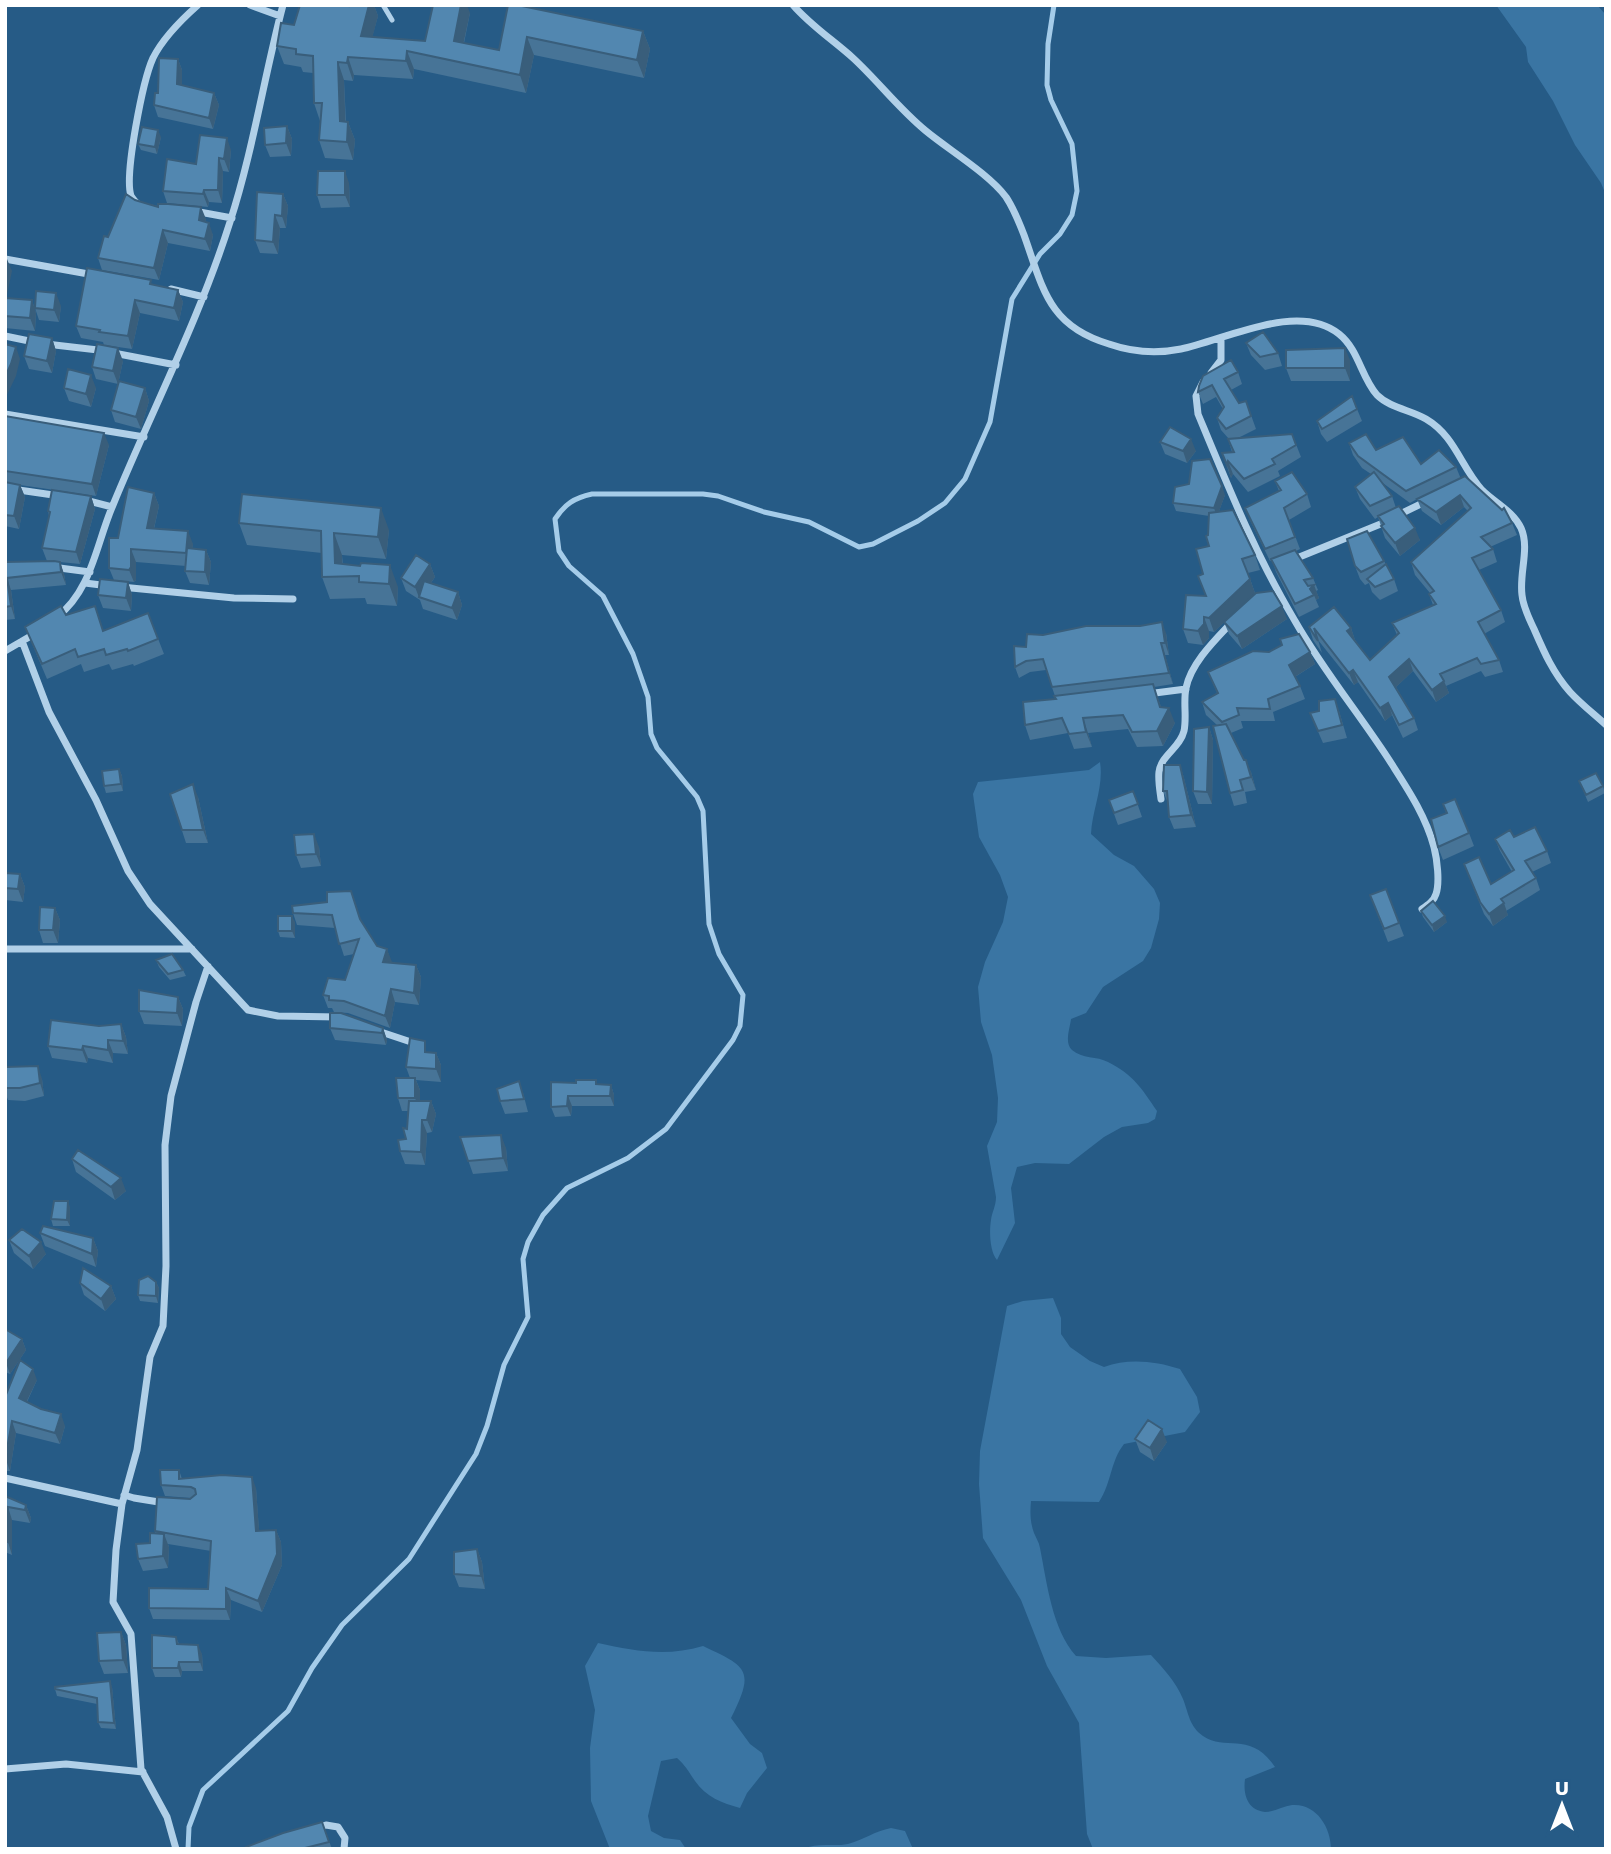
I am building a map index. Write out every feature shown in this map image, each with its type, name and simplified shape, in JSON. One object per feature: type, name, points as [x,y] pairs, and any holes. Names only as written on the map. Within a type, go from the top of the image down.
[{"type":"street","points":[[145,208],[137,204],[132,197],[130,183],[144,84],[153,58],[166,38],[198,5]]},
{"type":"street","points":[[250,5],[280,16]]},
{"type":"street","points":[[52,621],[70,606],[85,583],[112,507],[204,297],[232,218],[283,5]]},
{"type":"street","points":[[793,5],[854,59],[923,130],[1004,195],[1015,211],[1041,287],[1056,312],[1070,326],[1110,345],[1149,353],[1181,349],[1246,330],[1289,322],[1319,323],[1342,336],[1356,354],[1377,394],[1390,404],[1426,419],[1442,430],[1474,480],[1510,512],[1520,526],[1524,544],[1521,592],[1550,666],[1571,693],[1606,725]]},
{"type":"street","points":[[184,209],[232,218]]},
{"type":"street","points":[[5,259],[99,276]]},
{"type":"street","points":[[163,288],[204,297]]},
{"type":"street","points":[[5,336],[176,365]]},
{"type":"street","points":[[1221,338],[1221,360],[1199,387],[1196,404],[1214,454],[1275,585],[1316,654],[1362,718],[1419,808],[1434,848],[1437,878],[1437,892],[1433,901],[1422,909]]},
{"type":"street","points":[[5,414],[144,437]]},
{"type":"street","points":[[1463,485],[1474,480]]},
{"type":"street","points":[[5,488],[68,498]]},
{"type":"street","points":[[1267,569],[1317,551],[1431,499]]},
{"type":"street","points":[[82,500],[112,507]]},
{"type":"street","points":[[45,566],[90,572]]},
{"type":"street","points":[[85,583],[171,593],[293,599]]},
{"type":"street","points":[[1267,592],[1275,585]]},
{"type":"street","points":[[1161,799],[1158,774],[1161,764],[1175,748],[1184,731],[1186,689],[1199,662],[1236,618]]},
{"type":"street","points":[[5,651],[43,627]]},
{"type":"street","points":[[22,641],[49,712],[83,774],[133,880],[150,904],[248,1010],[278,1016],[346,1019]]},
{"type":"street","points":[[1144,694],[1186,689]]},
{"type":"street","points":[[5,949],[192,949]]},
{"type":"street","points":[[176,1849],[166,1817],[143,1772],[131,1634],[113,1602],[122,1504],[137,1450],[150,1357],[163,1326],[166,1266],[164,1145],[171,1096],[208,966]]},
{"type":"street","points":[[368,1027],[417,1044]]},
{"type":"street","points":[[5,1478],[122,1504]]},
{"type":"street","points":[[124,1494],[141,1500],[174,1503]]},
{"type":"street","points":[[5,1769],[78,1764],[143,1772]]},
{"type":"street","points":[[308,1831],[326,1825],[338,1827],[345,1838],[344,1849]]},
{"type":"lane","points":[[383,5],[392,20]]},
{"type":"shaded area","points":[[1496,5],[1597,5],[1606,15],[1606,195],[1528,62],[1526,47]]},
{"type":"shaded area","points":[[1100,762],[1100,780],[1091,834],[1114,855],[1134,866],[1154,889],[1160,903],[1159,919],[1151,948],[1143,961],[1103,987],[1086,1013],[1071,1019],[1068,1043],[1076,1053],[1104,1060],[1125,1072],[1142,1089],[1157,1111],[1155,1119],[1148,1123],[1122,1127],[1104,1137],[1069,1164],[1035,1163],[1017,1167],[1011,1188],[1015,1223],[997,1260],[993,1252],[990,1225],[996,1197],[987,1146],[997,1122],[998,1098],[992,1055],[981,1022],[978,987],[985,962],[1003,922],[1008,897],[1000,875],[979,837],[973,794],[978,782],[1089,770]]},
{"type":"shaded area","points":[[1053,1298],[1061,1318],[1061,1334],[1070,1347],[1104,1367],[1122,1362],[1142,1362],[1180,1369],[1197,1397],[1200,1412],[1185,1432],[1124,1444],[1099,1502],[1031,1501],[1032,1525],[1040,1546],[1052,1605],[1061,1633],[1076,1656],[1106,1658],[1151,1655],[1177,1687],[1198,1732],[1212,1740],[1247,1745],[1256,1749],[1275,1767],[1245,1779],[1246,1796],[1250,1805],[1265,1812],[1292,1805],[1308,1808],[1315,1812],[1325,1825],[1331,1849],[1093,1849],[1087,1834],[1079,1723],[1047,1666],[1021,1600],[983,1538],[979,1484],[980,1451],[1007,1306],[1023,1301]]},
{"type":"shaded area","points":[[598,1643],[650,1652],[703,1646],[730,1659],[743,1672],[743,1689],[731,1718],[750,1744],[762,1753],[767,1768],[747,1793],[740,1808],[709,1795],[677,1758],[661,1761],[648,1816],[651,1831],[664,1838],[680,1840],[686,1849],[610,1849],[591,1801],[590,1748],[595,1710],[585,1666]]},
{"type":"shaded area","points":[[891,1828],[905,1831],[913,1849],[803,1849],[848,1844]]},
{"type":"building","points":[[300,5],[369,5],[361,36],[425,41],[433,5],[461,5],[454,41],[499,50],[508,5],[643,31],[637,60],[527,37],[520,75],[407,51],[406,61],[348,57],[347,63],[338,62],[340,121],[348,122],[347,142],[319,140],[322,103],[314,103],[313,56],[296,54],[296,49],[277,46],[281,23],[294,25]]},
{"type":"building","points":[[159,58],[178,59],[177,84],[214,93],[209,118],[154,105],[155,93],[158,93]]},
{"type":"building","points":[[287,126],[286,143],[265,145],[264,128]]},
{"type":"building","points":[[142,127],[158,130],[155,147],[138,144]]},
{"type":"building","points":[[200,135],[227,138],[224,159],[219,158],[218,190],[204,190],[203,194],[163,191],[167,159],[196,164]]},
{"type":"building","points":[[318,171],[345,171],[345,195],[317,195]]},
{"type":"building","points":[[257,192],[283,194],[282,216],[275,215],[273,242],[255,240]]},
{"type":"building","points":[[126,194],[135,200],[158,207],[158,204],[168,204],[201,207],[199,220],[209,223],[205,239],[163,230],[154,268],[98,258],[104,236],[108,237]]},
{"type":"building","points":[[87,268],[151,280],[150,284],[178,290],[174,308],[135,300],[128,336],[76,326]]},
{"type":"building","points":[[36,291],[56,293],[54,310],[35,308]]},
{"type":"building","points":[[5,298],[32,300],[30,318],[5,316]]},
{"type":"building","points":[[1263,332],[1278,353],[1260,357],[1246,343]]},
{"type":"building","points":[[29,334],[52,338],[47,361],[24,356]]},
{"type":"building","points":[[5,344],[16,347],[5,377]]},
{"type":"building","points":[[97,344],[118,348],[113,371],[92,367]]},
{"type":"building","points":[[1345,348],[1345,368],[1286,368],[1286,350]]},
{"type":"building","points":[[1231,360],[1238,372],[1224,379],[1239,403],[1246,401],[1251,416],[1226,429],[1217,418],[1224,407],[1212,385],[1198,392],[1203,376]]},
{"type":"building","points":[[68,369],[91,375],[86,394],[64,388]]},
{"type":"building","points":[[119,381],[145,388],[136,417],[111,410]]},
{"type":"building","points":[[1352,396],[1357,409],[1322,429],[1317,421]]},
{"type":"building","points":[[5,416],[104,433],[92,484],[5,471]]},
{"type":"building","points":[[1170,427],[1191,439],[1183,451],[1160,442]]},
{"type":"building","points":[[1292,434],[1296,445],[1272,459],[1275,464],[1244,479],[1228,461],[1227,465],[1222,453],[1234,452],[1228,439]]},
{"type":"building","points":[[1366,434],[1376,450],[1403,437],[1421,464],[1439,450],[1456,467],[1406,491],[1358,456],[1349,443]]},
{"type":"building","points":[[1210,459],[1222,486],[1214,508],[1173,503],[1175,487],[1189,484],[1192,461]]},
{"type":"building","points":[[1292,472],[1307,494],[1284,508],[1295,537],[1265,549],[1245,508],[1281,490],[1275,481]]},
{"type":"building","points":[[1374,472],[1392,496],[1370,506],[1355,487]]},
{"type":"building","points":[[1465,476],[1502,510],[1504,508],[1512,523],[1481,537],[1493,549],[1472,558],[1501,610],[1478,622],[1499,660],[1481,664],[1477,658],[1440,674],[1444,681],[1432,690],[1409,659],[1389,677],[1414,718],[1399,725],[1388,703],[1380,708],[1353,670],[1349,673],[1314,628],[1318,641],[1309,627],[1334,607],[1351,628],[1347,631],[1370,660],[1399,633],[1392,623],[1436,604],[1429,594],[1434,591],[1411,562],[1471,508],[1460,495],[1436,512],[1417,499]]},
{"type":"building","points":[[5,482],[20,485],[14,516],[5,515]]},
{"type":"building","points":[[128,487],[154,493],[147,528],[188,531],[186,553],[131,549],[129,570],[109,568],[109,538],[118,538]]},
{"type":"building","points":[[52,490],[91,496],[76,552],[42,548]]},
{"type":"building","points":[[242,494],[381,508],[378,537],[334,533],[335,563],[390,565],[389,584],[359,582],[359,576],[322,577],[321,531],[239,523]]},
{"type":"building","points":[[1399,506],[1415,528],[1395,543],[1381,526],[1384,524],[1378,516]]},
{"type":"building","points":[[1233,510],[1255,555],[1242,559],[1250,579],[1209,618],[1204,617],[1204,624],[1198,631],[1183,629],[1186,595],[1206,596],[1198,576],[1203,574],[1196,549],[1209,546],[1206,536],[1209,513]]},
{"type":"building","points":[[1367,531],[1384,561],[1361,572],[1355,566],[1347,539]]},
{"type":"building","points":[[187,548],[206,550],[205,572],[185,571]]},
{"type":"building","points":[[1295,550],[1313,578],[1304,580],[1308,586],[1314,585],[1310,589],[1314,595],[1295,604],[1271,559]]},
{"type":"building","points":[[416,555],[430,564],[415,587],[401,578]]},
{"type":"building","points":[[5,562],[60,562],[61,572],[7,578],[11,606],[5,607]]},
{"type":"building","points":[[1386,564],[1394,579],[1375,587],[1367,579]]},
{"type":"building","points":[[100,579],[128,582],[126,598],[98,595]]},
{"type":"building","points":[[424,581],[458,592],[452,608],[419,597]]},
{"type":"building","points":[[1273,591],[1282,606],[1237,636],[1224,622],[1256,593]]},
{"type":"building","points":[[61,606],[66,615],[95,606],[103,631],[148,613],[158,639],[128,651],[127,649],[106,655],[104,649],[78,657],[75,649],[42,664],[25,627]]},
{"type":"building","points":[[1162,622],[1165,643],[1161,643],[1169,673],[1052,687],[1043,659],[1026,661],[1015,667],[1014,646],[1026,647],[1027,634],[1043,635],[1086,626],[1140,626]]},
{"type":"building","points":[[1299,634],[1310,652],[1289,665],[1300,686],[1268,699],[1270,709],[1237,708],[1239,715],[1222,722],[1202,702],[1218,693],[1208,672],[1253,651],[1269,652],[1282,645],[1280,639]]},
{"type":"building","points":[[1153,684],[1160,707],[1169,708],[1157,731],[1132,732],[1123,715],[1083,718],[1086,732],[1069,734],[1062,718],[1025,725],[1023,702]]},
{"type":"building","points":[[1335,699],[1342,725],[1318,731],[1310,713],[1319,711],[1319,701]]},
{"type":"building","points":[[1226,724],[1246,760],[1251,777],[1240,780],[1243,790],[1230,793],[1213,726]]},
{"type":"building","points":[[1209,727],[1207,792],[1193,791],[1194,729]]},
{"type":"building","points":[[1164,765],[1180,765],[1191,815],[1169,817],[1167,791],[1163,791]]},
{"type":"building","points":[[119,769],[121,784],[104,786],[102,771]]},
{"type":"building","points":[[1596,773],[1603,786],[1586,795],[1579,781]]},
{"type":"building","points":[[193,784],[203,830],[182,830],[170,794]]},
{"type":"building","points":[[1133,791],[1138,804],[1114,813],[1109,800]]},
{"type":"building","points":[[1455,799],[1469,833],[1438,847],[1431,819],[1447,813],[1443,804]]},
{"type":"building","points":[[1535,827],[1547,851],[1525,861],[1536,878],[1501,899],[1504,903],[1489,914],[1480,902],[1464,864],[1479,857],[1491,884],[1514,870],[1495,839],[1510,830],[1514,837]]},
{"type":"building","points":[[314,834],[316,854],[296,855],[294,835]]},
{"type":"building","points":[[5,873],[20,874],[18,889],[5,888]]},
{"type":"building","points":[[1386,889],[1399,923],[1384,929],[1370,895]]},
{"type":"building","points":[[351,891],[360,919],[377,946],[387,949],[383,962],[416,965],[414,993],[391,989],[385,1016],[344,1001],[329,1000],[329,996],[323,995],[328,978],[345,980],[359,939],[339,944],[332,915],[293,913],[292,906],[327,902],[327,892]]},
{"type":"building","points":[[1433,901],[1445,916],[1432,925],[1421,911]]},
{"type":"building","points":[[40,907],[55,908],[53,930],[39,930]]},
{"type":"building","points":[[278,916],[292,916],[292,931],[278,931]]},
{"type":"building","points":[[172,954],[183,970],[168,974],[156,960]]},
{"type":"building","points":[[139,990],[178,997],[177,1013],[139,1011]]},
{"type":"building","points":[[330,1013],[341,1013],[383,1028],[382,1033],[330,1028]]},
{"type":"building","points":[[51,1020],[99,1026],[121,1024],[123,1041],[108,1040],[108,1050],[83,1046],[82,1050],[48,1046]]},
{"type":"building","points":[[410,1038],[425,1041],[425,1052],[436,1053],[436,1069],[406,1067]]},
{"type":"building","points":[[38,1066],[40,1083],[20,1088],[5,1088],[5,1067]]},
{"type":"building","points":[[396,1078],[415,1078],[415,1098],[398,1098]]},
{"type":"building","points":[[576,1080],[596,1080],[596,1084],[611,1085],[610,1096],[568,1096],[567,1106],[551,1107],[551,1082],[576,1083]]},
{"type":"building","points":[[519,1081],[524,1099],[500,1101],[497,1089]]},
{"type":"building","points":[[409,1101],[431,1101],[427,1120],[422,1120],[421,1152],[400,1151],[398,1140],[406,1139],[403,1128],[407,1129]]},
{"type":"building","points":[[501,1135],[503,1158],[468,1161],[460,1137]]},
{"type":"building","points":[[78,1150],[121,1178],[111,1187],[72,1159]]},
{"type":"building","points":[[54,1201],[68,1201],[67,1220],[51,1219]]},
{"type":"building","points":[[43,1226],[93,1238],[92,1254],[40,1233]]},
{"type":"building","points":[[22,1229],[41,1242],[29,1256],[9,1240]]},
{"type":"building","points":[[83,1268],[111,1286],[101,1299],[80,1283]]},
{"type":"building","points":[[148,1276],[156,1282],[156,1296],[138,1295],[139,1280]]},
{"type":"building","points":[[5,1329],[22,1339],[6,1363],[5,1363]]},
{"type":"building","points":[[20,1360],[33,1369],[19,1398],[41,1409],[61,1414],[55,1433],[12,1421],[5,1460],[5,1397]]},
{"type":"building","points":[[1148,1420],[1162,1429],[1150,1448],[1135,1439]]},
{"type":"building","points":[[160,1470],[179,1470],[179,1479],[222,1475],[252,1477],[256,1531],[276,1530],[277,1554],[258,1601],[226,1588],[226,1609],[149,1608],[149,1588],[208,1589],[211,1541],[155,1531],[157,1497],[190,1499],[196,1494],[191,1487],[161,1485]]},
{"type":"building","points":[[5,1496],[26,1505],[25,1510],[8,1507],[8,1542],[5,1541]]},
{"type":"building","points":[[150,1533],[164,1534],[163,1556],[138,1559],[136,1544],[150,1543]]},
{"type":"building","points":[[477,1549],[481,1576],[454,1574],[454,1552]]},
{"type":"building","points":[[121,1632],[123,1660],[99,1661],[97,1633]]},
{"type":"building","points":[[152,1635],[176,1637],[177,1644],[198,1645],[200,1662],[179,1662],[178,1668],[152,1668]]},
{"type":"building","points":[[110,1681],[114,1723],[98,1722],[97,1698],[55,1689],[55,1687]]},
{"type":"building","points":[[322,1822],[329,1842],[301,1849],[246,1847],[283,1833]]},
{"type":"waterway","points":[[188,1849],[189,1827],[203,1790],[288,1711],[312,1668],[342,1625],[409,1559],[476,1454],[504,1365],[528,1317],[523,1259],[528,1242],[543,1215],[567,1188],[628,1158],[666,1129],[733,1040],[740,1026],[743,995],[719,954],[709,924],[703,811],[697,797],[657,748],[651,734],[648,697],[633,654],[603,596],[569,566],[559,551],[555,519],[570,502],[592,494],[703,494],[809,522],[859,547],[873,544],[918,521],[945,503],[965,479],[990,422],[1012,299],[1040,254],[1060,234],[1072,215],[1077,191],[1072,144],[1051,100],[1047,85],[1048,44],[1054,5]]}]
